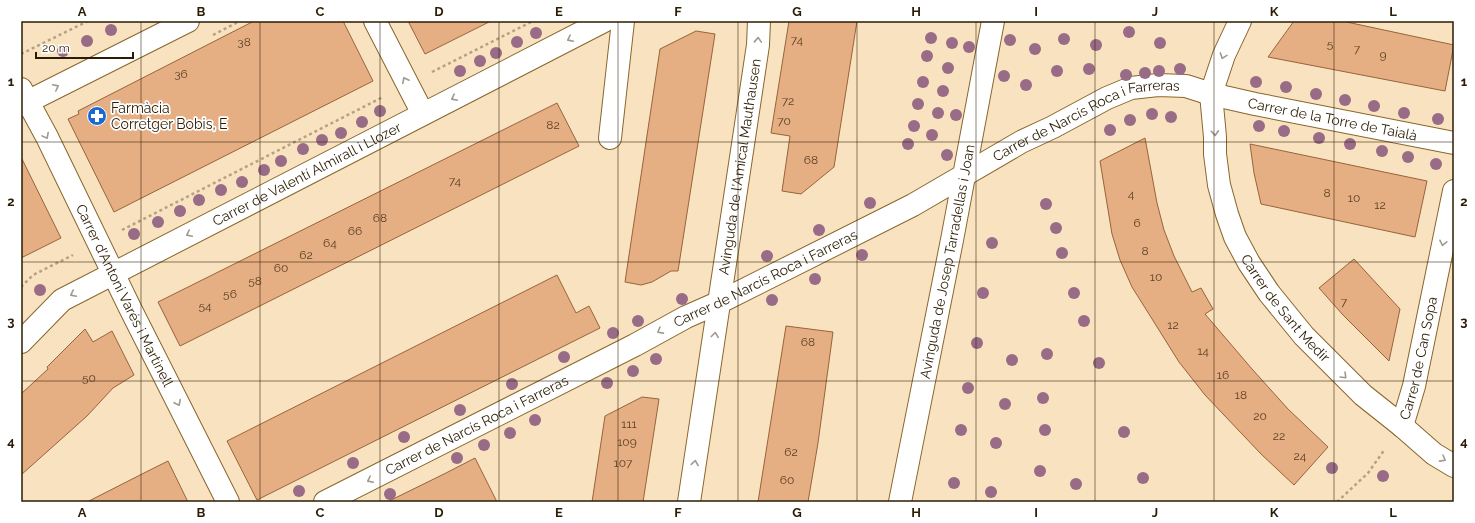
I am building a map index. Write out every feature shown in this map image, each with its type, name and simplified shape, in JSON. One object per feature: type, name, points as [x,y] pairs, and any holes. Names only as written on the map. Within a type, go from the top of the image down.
[{"type":"street","points":[[23,98],[188,21]]},
{"type":"street","points":[[375,21],[423,114]]},
{"type":"street","name":"Carrer de Valentí Almirall i Llozer","points":[[21,342],[62,300],[604,21]]},
{"type":"street","points":[[610,138],[623,21]]},
{"type":"street","name":"Avinguda de l'Amical Mauthausen","points":[[689,502],[758,46],[758,21]]},
{"type":"street","name":"Avinguda de Josep Tarradellas i Joan","points":[[900,502],[993,21]]},
{"type":"street","points":[[1211,94],[1224,54],[1240,21]]},
{"type":"street","name":"Carrer de Narcís Roca i Farreras","points":[[325,502],[635,345],[686,317],[720,302],[913,205],[1021,142],[1053,127],[1107,98],[1131,88],[1158,85],[1186,86],[1211,94]]},
{"type":"street","name":"Carrer de la Torre de Taialà","points":[[1211,94],[1454,143]]},
{"type":"street","name":"Carrer de Sant Medir","points":[[1211,94],[1215,154],[1219,185],[1226,214],[1235,237],[1249,263],[1269,293],[1304,336],[1362,395],[1402,426],[1434,454],[1454,466]]},
{"type":"street","name":"Carrer d'Antoni Varés i Martinell","points":[[23,98],[47,138],[228,502]]},
{"type":"street","name":"Carrer de Can Sopa","points":[[1402,426],[1414,386],[1454,191]]},
{"type":"path","points":[[21,54],[88,21]]},
{"type":"path","points":[[21,287],[33,275],[533,21]]},
{"type":"path","name":"Carrer de Can Sopa","points":[[1337,502],[1368,473],[1402,426]]},
{"type":"building","points":[[254,21],[343,21],[373,81],[114,212],[68,119],[79,114],[78,111]]},
{"type":"building","points":[[408,21],[491,21],[425,54]]},
{"type":"building","points":[[789,21],[857,21],[834,167],[801,194],[782,191],[790,136],[771,133]]},
{"type":"building","points":[[1294,21],[1342,21],[1454,45],[1445,91],[1268,57]]},
{"type":"building","points":[[696,31],[715,34],[678,271],[671,271],[652,282],[641,285],[625,282],[660,49]]},
{"type":"building","points":[[557,103],[579,146],[180,346],[158,302]]},
{"type":"building","points":[[1145,138],[1157,203],[1164,230],[1174,256],[1192,292],[1201,288],[1213,309],[1205,314],[1288,409],[1328,447],[1294,485],[1261,454],[1205,395],[1179,362],[1132,287],[1120,260],[1112,234],[1100,161]]},
{"type":"building","points":[[1250,144],[1427,181],[1415,237],[1261,204],[1254,173]]},
{"type":"building","points":[[21,157],[61,238],[21,258]]},
{"type":"building","points":[[1354,259],[1400,309],[1389,361],[1343,315],[1319,288]]},
{"type":"building","points":[[557,275],[576,313],[589,306],[600,328],[257,500],[227,441]]},
{"type":"building","points":[[786,326],[833,332],[818,443],[808,502],[758,502]]},
{"type":"building","points":[[85,329],[93,342],[112,331],[134,375],[113,388],[87,416],[21,475],[21,394],[48,369],[47,367]]},
{"type":"building","points":[[642,397],[659,399],[643,502],[592,502],[605,416]]},
{"type":"building","points":[[475,458],[497,502],[387,502],[446,473]]},
{"type":"building","points":[[168,461],[188,502],[87,502],[144,473]]},
{"type":"place","name":"Farmàcia Corretger Bobis, E","points":[[97,116]]}]
